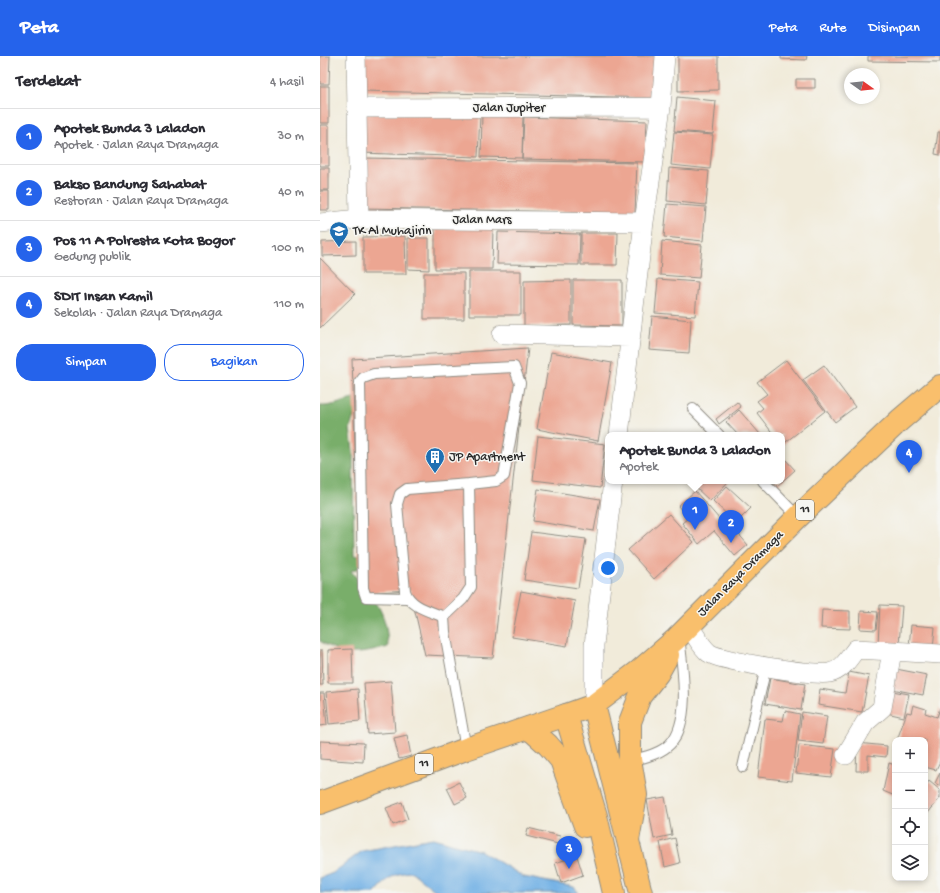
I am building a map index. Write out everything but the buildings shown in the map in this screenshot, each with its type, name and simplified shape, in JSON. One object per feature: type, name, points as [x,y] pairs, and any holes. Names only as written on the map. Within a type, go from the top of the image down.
[{"type":"main road","name":"Jalan Raya Dramaga","points":[[566,715],[594,705],[639,671],[681,634],[798,517],[900,420],[940,386]]},
{"type":"main road","points":[[628,840],[636,795],[629,734],[634,710],[640,696],[658,673],[681,634]]},
{"type":"main road","points":[[594,705],[641,893]]},
{"type":"main road","points":[[566,715],[596,816],[612,885]]},
{"type":"main road","name":"11","points":[[320,803],[466,749],[566,715]]},
{"type":"main road","points":[[529,728],[548,745],[561,760],[586,829],[612,885]]},
{"type":"street","points":[[356,56],[359,220]]},
{"type":"street","points":[[619,432],[644,222],[661,107],[665,56]]},
{"type":"street","name":"Jalan Jupiter","points":[[357,108],[661,107]]},
{"type":"street","name":"Jalan Mars","points":[[320,223],[359,220],[644,222]]},
{"type":"street","points":[[502,334],[630,337]]},
{"type":"street","points":[[594,705],[594,645],[613,484]]},
{"type":"street","points":[[681,634],[708,653],[723,659],[766,667],[829,673],[847,662],[856,649],[940,654]]},
{"type":"street","points":[[846,755],[865,723],[882,708],[892,651]]},
{"type":"lane","points":[[407,598],[366,597],[364,594],[360,382],[363,378],[374,374],[514,367],[520,383],[504,476],[496,481],[407,489],[400,494],[397,504],[405,591],[407,598],[413,603],[444,617]]},
{"type":"lane","points":[[693,409],[716,432]]},
{"type":"lane","points":[[444,617],[463,599],[471,587],[470,484]]},
{"type":"lane","points":[[766,484],[798,517]]},
{"type":"lane","points":[[444,617],[445,632],[466,749]]},
{"type":"lane","points":[[631,761],[658,752],[670,744],[678,732],[684,683],[681,634]]},
{"type":"lane","points":[[743,767],[766,667]]},
{"type":"green space","points":[[359,398],[350,429],[353,450],[354,555],[385,561],[351,571],[378,605],[385,623],[388,647],[369,652],[352,653],[337,650],[320,641],[320,406]]},
{"type":"water","points":[[433,838],[481,851],[524,877],[574,887],[579,893],[438,893],[412,872],[395,875],[383,884],[375,893],[320,893],[320,878],[333,873],[362,851]]},
{"type":"place","name":"TK Al Muhajirin","points":[[339,248]]},
{"type":"place","name":"SDIT Insan Kamil","points":[[909,473]]},
{"type":"place","name":"JP Apartment","points":[[435,474]]},
{"type":"place","name":"Apotek Bunda 3 Laladon","points":[[695,530]]},
{"type":"place","name":"Bakso Bandung Sahabat","points":[[731,543]]},
{"type":"place","name":"Pos 11 A Polresta Kota Bogor","points":[[569,869]]}]
